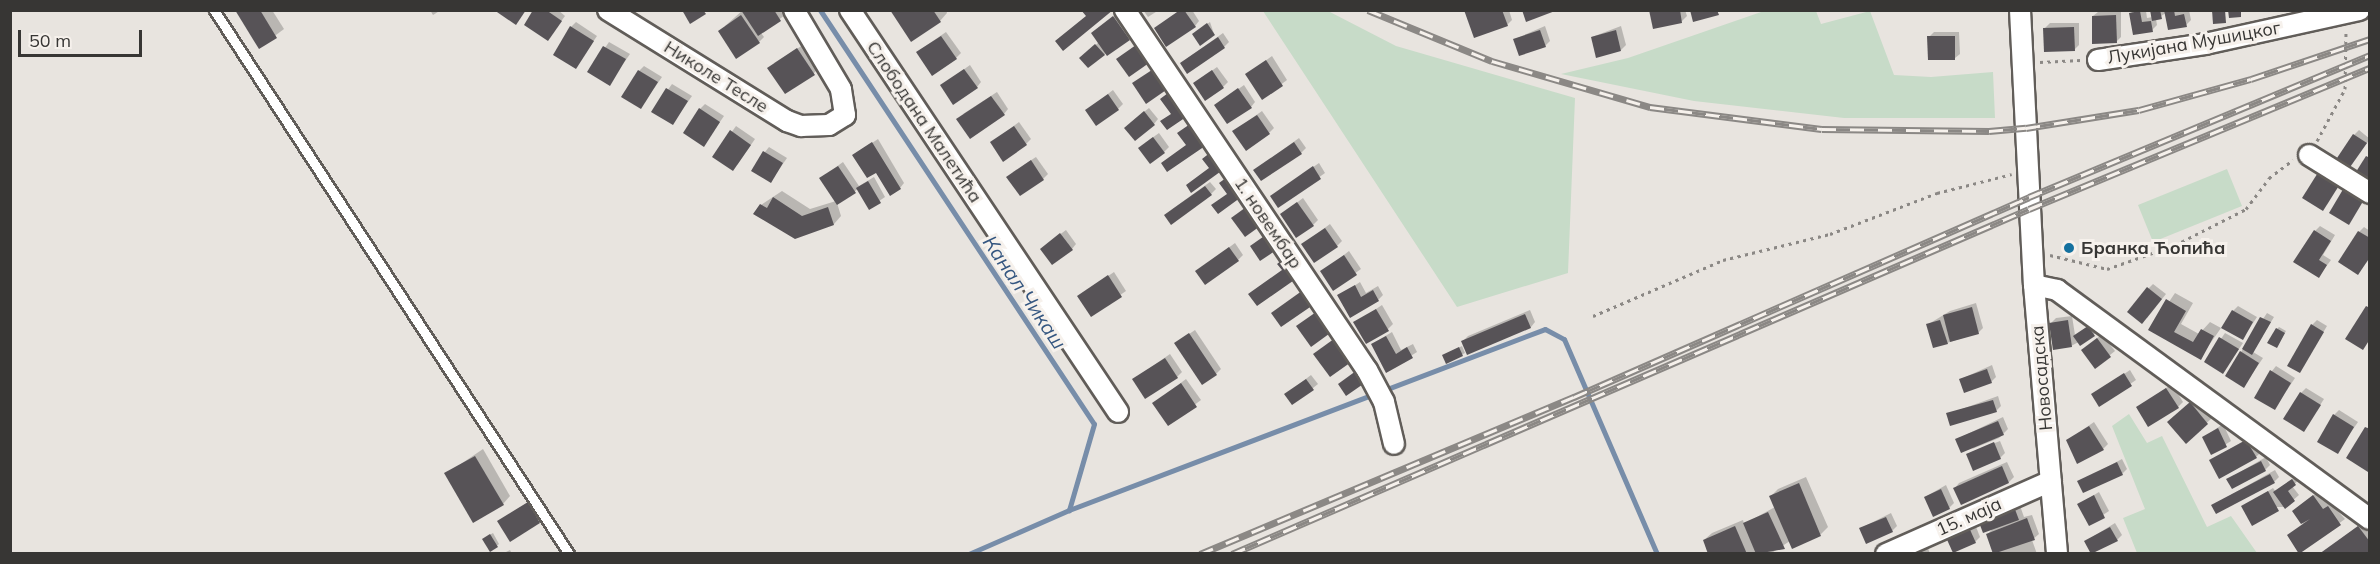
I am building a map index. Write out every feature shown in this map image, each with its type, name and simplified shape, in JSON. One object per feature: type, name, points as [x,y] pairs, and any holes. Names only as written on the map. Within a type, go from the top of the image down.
[{"type":"street","name":"Николе Тесле","points":[[608,10],[787,121],[801,126],[829,125],[845,114],[841,89],[794,10]]},
{"type":"street","name":"Слободана Малетића","points":[[850,10],[1118,412]]},
{"type":"street","name":"1. новембар","points":[[1125,10],[1367,370],[1384,402],[1394,444]]},
{"type":"street","name":"Новосадска","points":[[2020,10],[2034,285],[2057,554]]},
{"type":"street","name":"Лукијана Мушицког","points":[[2098,60],[2205,44],[2353,13]]},
{"type":"street","points":[[2309,155],[2370,193]]},
{"type":"street","points":[[2034,285],[2057,290],[2370,519]]},
{"type":"street","name":"15. маја","points":[[1886,554],[2051,481]]},
{"type":"lane","points":[[214,10],[569,554]]},
{"type":"path","points":[[2044,253],[2107,269],[2175,245],[2246,209],[2269,178],[2294,159],[2309,155],[2345,89],[2353,13]]},
{"type":"path","points":[[2039,52],[2039,62],[2098,60]]},
{"type":"path","points":[[1593,316],[1723,260],[1830,234],[1937,193],[2028,170]]},
{"type":"green space","points":[[1263,11],[1328,11],[1396,46],[1575,98],[1568,273],[1457,307]]},
{"type":"green space","points":[[1764,11],[1816,11],[1821,24],[1870,11],[1894,75],[1931,77],[1993,72],[1995,118],[1844,118],[1694,101],[1561,74],[1628,58]]},
{"type":"green space","points":[[2227,169],[2242,206],[2153,242],[2138,205]]},
{"type":"green space","points":[[2129,414],[2147,443],[2162,436],[2207,527],[2231,516],[2257,553],[2137,553],[2123,518],[2145,509],[2112,426]]},
{"type":"building","points":[[235,10],[260,10],[277,38],[259,49]]},
{"type":"building","points":[[494,10],[526,10],[516,25]]},
{"type":"building","points":[[533,10],[546,10],[562,21],[548,41],[524,25]]},
{"type":"building","points":[[682,10],[703,10],[706,14],[690,24]]},
{"type":"building","points":[[741,10],[774,10],[781,21],[758,36]]},
{"type":"building","points":[[890,10],[933,10],[941,22],[911,42]]},
{"type":"building","points":[[1081,10],[1113,10],[1063,51],[1055,41],[1086,16]]},
{"type":"building","points":[[1180,10],[1184,10],[1196,27],[1166,47],[1154,28]]},
{"type":"building","points":[[1464,10],[1502,10],[1508,26],[1474,38]]},
{"type":"building","points":[[1522,10],[1555,10],[1555,11],[1526,22]]},
{"type":"building","points":[[1649,10],[1680,10],[1682,23],[1653,29]]},
{"type":"building","points":[[1690,10],[1717,10],[1719,15],[1693,22]]},
{"type":"building","points":[[2150,10],[2160,10],[2162,19],[2152,21]]},
{"type":"building","points":[[2164,10],[2174,10],[2175,16],[2184,14],[2187,27],[2168,30]]},
{"type":"building","points":[[2212,10],[2225,10],[2226,23],[2213,24]]},
{"type":"building","points":[[2228,10],[2241,10],[2241,17],[2229,18]]},
{"type":"building","points":[[2140,11],[2142,22],[2151,21],[2153,32],[2133,35],[2129,13]]},
{"type":"building","points":[[741,15],[760,43],[736,59],[718,31]]},
{"type":"building","points":[[2116,15],[2117,43],[2092,44],[2092,16]]},
{"type":"building","points":[[1113,16],[1130,40],[1107,56],[1091,33]]},
{"type":"building","points":[[1207,23],[1215,35],[1200,46],[1192,34]]},
{"type":"building","points":[[570,26],[594,41],[576,69],[553,55]]},
{"type":"building","points":[[2074,27],[2075,51],[2044,52],[2043,28]]},
{"type":"building","points":[[1540,30],[1546,47],[1519,56],[1513,39]]},
{"type":"building","points":[[1616,30],[1621,51],[1596,58],[1591,37]]},
{"type":"building","points":[[941,36],[957,59],[932,76],[916,52]]},
{"type":"building","points":[[1927,36],[1955,36],[1955,60],[1928,60]]},
{"type":"building","points":[[1218,37],[1225,48],[1187,74],[1180,63]]},
{"type":"building","points":[[1095,44],[1105,55],[1088,68],[1079,58]]},
{"type":"building","points":[[1136,45],[1149,63],[1129,77],[1116,59]]},
{"type":"building","points":[[603,46],[626,59],[610,86],[587,72]]},
{"type":"building","points":[[797,48],[815,75],[785,94],[767,68]]},
{"type":"building","points":[[1266,60],[1283,86],[1262,100],[1245,74]]},
{"type":"building","points":[[1155,68],[1169,88],[1146,104],[1132,83]]},
{"type":"building","points":[[964,69],[978,88],[953,105],[940,85]]},
{"type":"building","points":[[638,70],[658,82],[641,109],[621,97]]},
{"type":"building","points":[[1212,70],[1224,88],[1205,101],[1193,83]]},
{"type":"building","points":[[666,88],[688,101],[673,125],[651,112]]},
{"type":"building","points":[[1238,88],[1252,108],[1227,124],[1214,105]]},
{"type":"building","points":[[1172,90],[1189,115],[1167,130],[1160,121],[1171,114],[1160,99]]},
{"type":"building","points":[[1108,94],[1119,110],[1096,126],[1085,110]]},
{"type":"building","points":[[991,96],[1005,115],[970,139],[956,119]]},
{"type":"building","points":[[699,108],[720,122],[704,147],[683,133]]},
{"type":"building","points":[[1144,111],[1155,125],[1135,141],[1124,128]]},
{"type":"building","points":[[1257,115],[1270,134],[1246,151],[1232,131]]},
{"type":"building","points":[[1193,122],[1208,144],[1167,172],[1161,163],[1186,145],[1177,133]]},
{"type":"building","points":[[1014,126],[1027,145],[1003,162],[990,142]]},
{"type":"building","points":[[730,130],[751,145],[733,171],[712,157]]},
{"type":"building","points":[[2353,134],[2367,143],[2348,170],[2335,161]]},
{"type":"building","points":[[1153,137],[1165,153],[1150,164],[1138,148]]},
{"type":"building","points":[[872,142],[901,189],[890,196],[876,173],[867,178],[852,155]]},
{"type":"building","points":[[1294,142],[1302,154],[1261,181],[1253,170]]},
{"type":"building","points":[[763,151],[783,163],[771,183],[751,171]]},
{"type":"building","points":[[1211,152],[1224,169],[1191,193],[1186,185],[1209,168],[1202,159]]},
{"type":"building","points":[[2366,156],[2370,158],[2370,185],[2354,175]]},
{"type":"building","points":[[1031,160],[1044,180],[1020,196],[1006,177]]},
{"type":"building","points":[[838,166],[856,193],[837,205],[819,178]]},
{"type":"building","points":[[1313,166],[1321,179],[1278,208],[1270,196]]},
{"type":"building","points":[[2319,171],[2340,184],[2323,211],[2302,198]]},
{"type":"building","points":[[1230,175],[1244,195],[1218,214],[1211,205],[1227,194],[1219,183]]},
{"type":"building","points":[[868,181],[881,203],[869,210],[856,188]]},
{"type":"building","points":[[1205,186],[1212,195],[1171,225],[1164,215]]},
{"type":"building","points":[[2345,186],[2365,198],[2349,225],[2329,213]]},
{"type":"building","points":[[773,197],[802,216],[828,207],[834,225],[795,239],[753,214],[760,204],[767,208]]},
{"type":"building","points":[[1297,202],[1314,226],[1296,238],[1280,214]]},
{"type":"building","points":[[1249,205],[1263,224],[1245,237],[1231,218]]},
{"type":"building","points":[[1325,228],[1338,247],[1314,263],[1301,244]]},
{"type":"building","points":[[2314,230],[2331,241],[2319,260],[2327,265],[2319,278],[2293,262]]},
{"type":"building","points":[[2358,231],[2370,238],[2370,257],[2358,275],[2338,262]]},
{"type":"building","points":[[1270,232],[1281,247],[1260,261],[1250,246]]},
{"type":"building","points":[[1060,233],[1073,250],[1052,265],[1040,249]]},
{"type":"building","points":[[1229,247],[1239,261],[1205,285],[1195,271]]},
{"type":"building","points":[[1344,255],[1357,275],[1333,291],[1320,271]]},
{"type":"building","points":[[1286,257],[1300,276],[1257,306],[1248,294],[1282,270],[1277,264]]},
{"type":"building","points":[[1108,275],[1122,297],[1091,317],[1077,296]]},
{"type":"building","points":[[1355,285],[1361,297],[1373,290],[1379,301],[1350,318],[1337,295]]},
{"type":"building","points":[[2147,287],[2162,299],[2142,324],[2127,312]]},
{"type":"building","points":[[1306,288],[1316,303],[1281,327],[1271,313]]},
{"type":"building","points":[[2166,299],[2186,311],[2174,332],[2193,342],[2201,329],[2214,336],[2201,360],[2148,330]]},
{"type":"building","points":[[2366,306],[2370,308],[2370,339],[2363,350],[2345,339]]},
{"type":"building","points":[[1972,307],[1979,334],[1950,342],[1943,315]]},
{"type":"building","points":[[1376,309],[1389,331],[1366,344],[1353,322]]},
{"type":"building","points":[[1319,310],[1333,331],[1311,347],[1296,326]]},
{"type":"building","points":[[2232,310],[2253,322],[2243,340],[2221,328]]},
{"type":"building","points":[[1525,314],[1531,328],[1467,355],[1461,341]]},
{"type":"building","points":[[2260,317],[2271,322],[2252,355],[2242,349]]},
{"type":"building","points":[[1940,320],[1948,344],[1933,348],[1926,324]]},
{"type":"building","points":[[2068,320],[2072,347],[2053,350],[2049,323]]},
{"type":"building","points":[[2311,324],[2324,332],[2300,373],[2287,366]]},
{"type":"building","points":[[2088,326],[2095,336],[2080,346],[2073,336]]},
{"type":"building","points":[[2276,328],[2285,333],[2277,348],[2267,343]]},
{"type":"building","points":[[1189,333],[1217,375],[1202,385],[1174,343]]},
{"type":"building","points":[[1338,336],[1354,360],[1330,377],[1313,354]]},
{"type":"building","points":[[1386,336],[1396,354],[1407,347],[1413,358],[1386,373],[1371,344]]},
{"type":"building","points":[[2219,337],[2239,349],[2223,374],[2204,362]]},
{"type":"building","points":[[2097,338],[2111,357],[2095,369],[2081,350]]},
{"type":"building","points":[[1459,347],[1463,356],[1446,364],[1442,355]]},
{"type":"building","points":[[2240,351],[2259,363],[2244,388],[2225,376]]},
{"type":"building","points":[[1165,358],[1178,378],[1145,399],[1132,379]]},
{"type":"building","points":[[1360,368],[1369,380],[1346,396],[1338,384]]},
{"type":"building","points":[[1987,369],[1992,383],[1964,393],[1959,379]]},
{"type":"building","points":[[2270,370],[2291,383],[2275,410],[2254,398]]},
{"type":"building","points":[[2124,373],[2132,386],[2099,407],[2091,394]]},
{"type":"building","points":[[1306,379],[1314,390],[1292,405],[1284,394]]},
{"type":"building","points":[[1181,383],[1197,407],[1168,426],[1152,403]]},
{"type":"building","points":[[2166,388],[2179,408],[2148,427],[2136,407]]},
{"type":"building","points":[[2300,392],[2321,405],[2304,432],[2283,419]]},
{"type":"building","points":[[1993,400],[1997,412],[1950,426],[1946,413]]},
{"type":"building","points":[[2190,402],[2208,424],[2186,444],[2167,422]]},
{"type":"building","points":[[2333,414],[2354,427],[2338,454],[2317,442]]},
{"type":"building","points":[[1998,421],[2004,435],[1961,453],[1955,439]]},
{"type":"building","points":[[2089,426],[2104,450],[2077,464],[2066,440]]},
{"type":"building","points":[[2365,427],[2370,429],[2368,472],[2346,458]]},
{"type":"building","points":[[2218,428],[2227,447],[2211,455],[2202,437]]},
{"type":"building","points":[[2246,440],[2257,458],[2219,479],[2209,460]]},
{"type":"building","points":[[1994,442],[2001,459],[1973,471],[1966,454]]},
{"type":"building","points":[[475,456],[504,505],[473,523],[444,473]]},
{"type":"building","points":[[2261,461],[2266,471],[2232,489],[2226,479]]},
{"type":"building","points":[[2117,462],[2123,475],[2083,493],[2077,481]]},
{"type":"building","points":[[2002,466],[2009,483],[1961,505],[1953,488]]},
{"type":"building","points":[[2270,474],[2275,483],[2216,514],[2211,505]]},
{"type":"building","points":[[2292,479],[2296,485],[2288,491],[2295,501],[2285,509],[2273,492]]},
{"type":"building","points":[[1799,483],[1821,536],[1792,549],[1769,496]]},
{"type":"building","points":[[1941,489],[1950,509],[1933,517],[1924,497]]},
{"type":"building","points":[[2268,491],[2279,511],[2252,526],[2241,506]]},
{"type":"building","points":[[2094,495],[2105,518],[2089,526],[2077,504]]},
{"type":"building","points":[[2313,495],[2323,509],[2328,506],[2341,525],[2299,554],[2287,535],[2310,519],[2301,524],[2292,511]]},
{"type":"building","points":[[528,502],[540,523],[510,542],[497,521]]},
{"type":"building","points":[[2013,504],[2019,520],[1983,533],[1977,517]]},
{"type":"building","points":[[1768,512],[1785,549],[1756,554],[1743,523]]},
{"type":"building","points":[[1886,517],[1893,532],[1866,544],[1859,528]]},
{"type":"building","points":[[2027,518],[2035,540],[1993,554],[1986,534]]},
{"type":"building","points":[[1967,523],[1976,543],[1953,553],[1944,533]]},
{"type":"building","points":[[1735,526],[1747,554],[1708,554],[1703,540]]},
{"type":"building","points":[[2358,526],[2370,542],[2370,554],[2319,554]]},
{"type":"building","points":[[2110,527],[2118,541],[2091,554],[2084,541]]},
{"type":"building","points":[[490,534],[498,547],[490,552],[482,539]]},
{"type":"waterway","name":"Канал Чикаш","points":[[820,10],[1094,424],[1069,510],[969,554]]},
{"type":"waterway","points":[[1069,510],[1545,329],[1564,339],[1657,554]]},
{"type":"railway","points":[[1368,10],[1492,61],[1650,107],[1822,129],[1989,131],[2026,128],[2139,110],[2251,79],[2370,39]]},
{"type":"railway","points":[[1200,554],[1574,397],[2029,197],[2370,55]]},
{"type":"railway","points":[[1232,554],[2029,209],[2370,68]]},
{"type":"place","name":"Бранка Ћопића","points":[[2069,248]]}]
